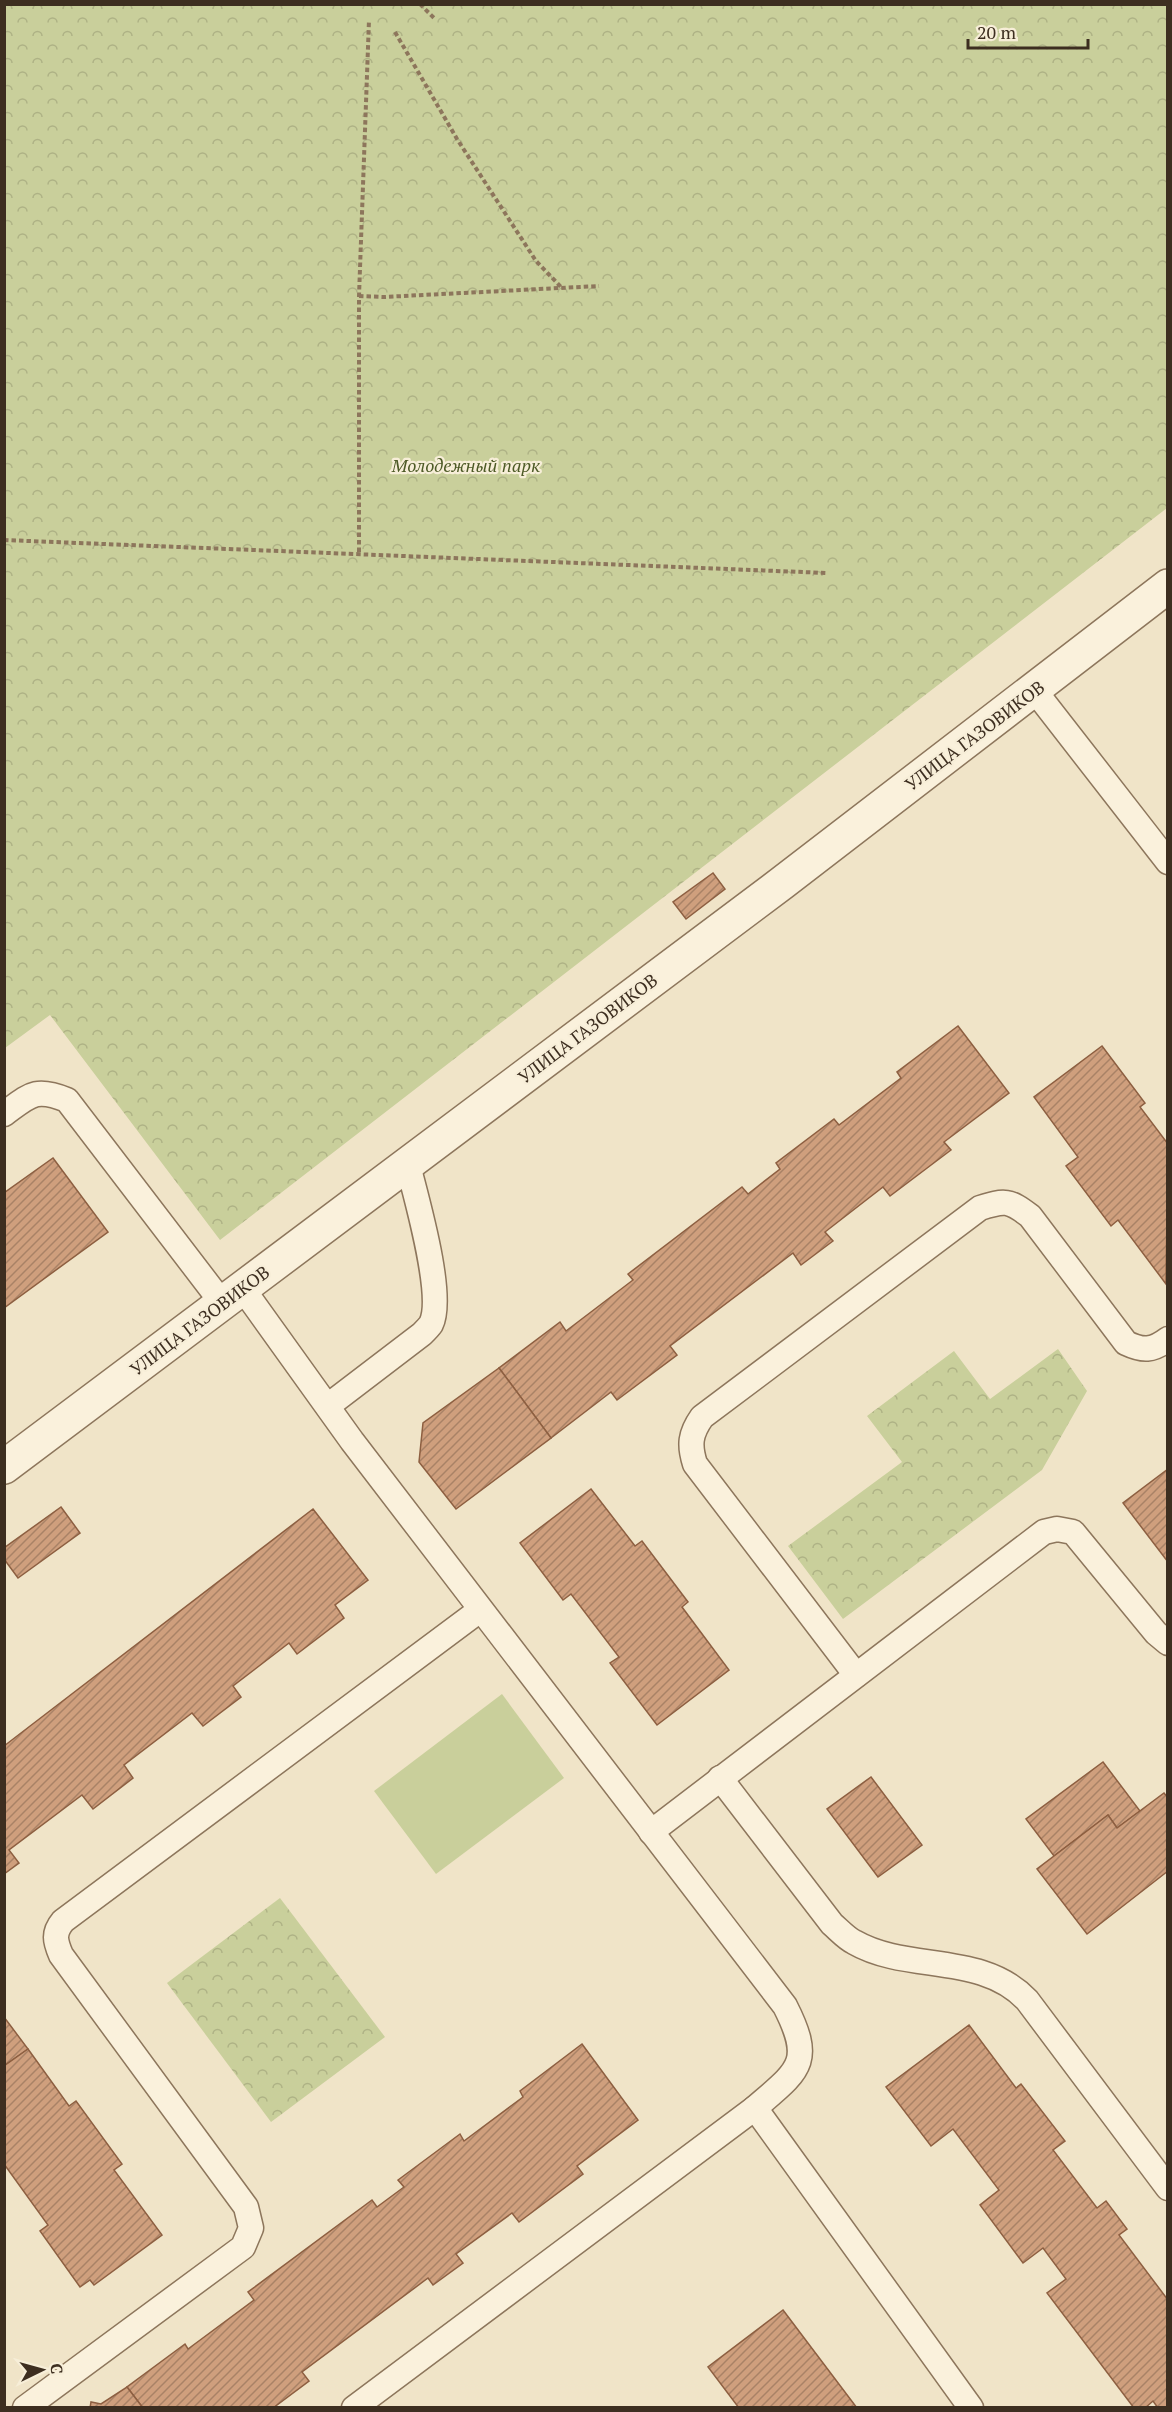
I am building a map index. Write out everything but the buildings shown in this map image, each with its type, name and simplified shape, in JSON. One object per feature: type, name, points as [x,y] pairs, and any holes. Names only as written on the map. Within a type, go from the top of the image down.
[{"type":"street","name":"УЛИЦА ГАЗОВИКОВ","points":[[4,1467],[408,1166],[1035,691],[1167,586]]},
{"type":"lane","points":[[1035,691],[1167,862]]},
{"type":"lane","points":[[4,1114],[30,1095],[48,1092],[67,1100],[233,1297],[329,1405],[352,1441],[480,1610],[785,2006],[797,2030],[801,2048],[799,2064],[789,2079],[754,2108],[354,2408]]},
{"type":"lane","points":[[329,1405],[422,1334],[431,1324],[435,1312],[430,1254],[408,1166]]},
{"type":"lane","points":[[856,1675],[695,1464],[690,1448],[692,1432],[702,1418],[980,1208],[1000,1201],[1014,1204],[1030,1216],[1126,1343],[1143,1351],[1157,1347],[1167,1339]]},
{"type":"lane","points":[[651,1832],[1044,1532],[1057,1529],[1073,1532],[1167,1643]]},
{"type":"lane","points":[[26,2408],[243,2247],[251,2228],[246,2207],[61,1955],[56,1942],[55,1930],[63,1921],[480,1610]]},
{"type":"lane","points":[[720,1779],[832,1924],[852,1942],[876,1952],[982,1972],[1013,1985],[1027,2000],[1167,2188]]},
{"type":"lane","points":[[754,2108],[971,2408]]},
{"type":"path","points":[[420,4],[434,18]]},
{"type":"path","points":[[359,552],[359,296],[369,20]]},
{"type":"path","points":[[395,32],[457,139],[536,261],[562,288]]},
{"type":"path","points":[[359,296],[384,297],[598,286]]},
{"type":"path","points":[[4,540],[359,552],[827,573]]},
{"type":"green space","name":"Молодежный парк","points":[[5,4],[1167,5],[1167,508],[220,1240],[50,1015],[5,1048]]},
{"type":"green space","points":[[1058,1349],[1087,1391],[1042,1470],[843,1619],[788,1546],[902,1462],[867,1416],[954,1351],[990,1399]]},
{"type":"green space","points":[[502,1694],[564,1778],[436,1874],[374,1791]]},
{"type":"green space","points":[[280,1898],[385,2037],[271,2122],[167,1983]]}]
